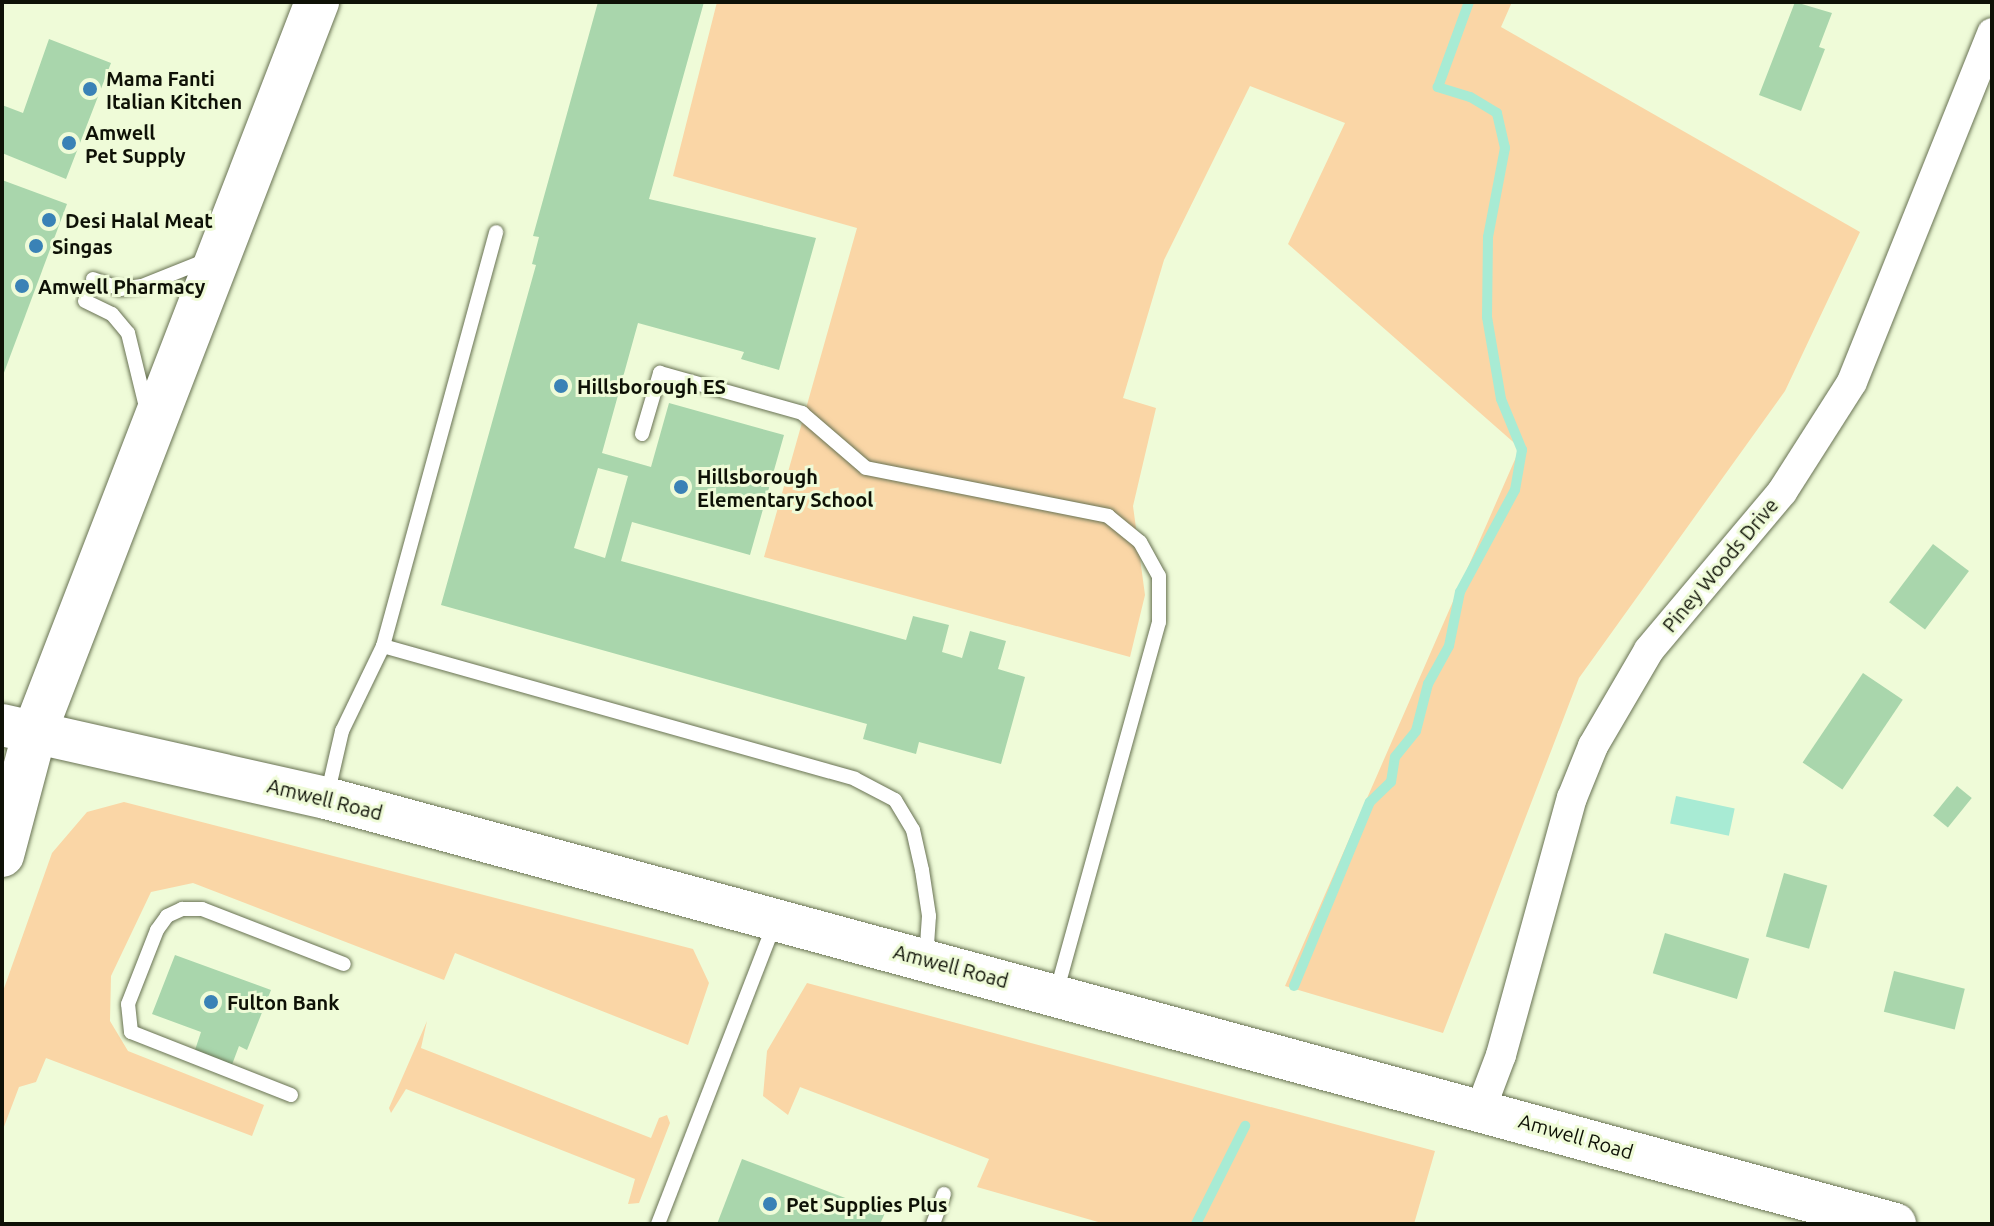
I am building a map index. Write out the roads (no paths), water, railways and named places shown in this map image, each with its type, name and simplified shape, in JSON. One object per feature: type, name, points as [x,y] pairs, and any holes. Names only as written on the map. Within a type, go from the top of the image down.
[{"type":"main road","points":[[2,762],[151,431],[317,2]]},
{"type":"main road","points":[[2,855],[18,728]]},
{"type":"main road","name":"Amwell Road","points":[[18,728],[326,798],[1481,1108],[1895,1224]]},
{"type":"street","name":"Piney Woods Drive","points":[[1481,1108],[1501,1055],[1572,798],[1593,746],[1649,650],[1782,492],[1852,382],[1992,33]]},
{"type":"lane","points":[[326,798],[342,731],[383,646],[496,232]]},
{"type":"lane","points":[[93,279],[120,289],[142,286],[222,253]]},
{"type":"lane","points":[[85,301],[112,314],[128,333],[151,431]]},
{"type":"lane","points":[[642,434],[660,373],[802,413],[866,468],[1108,516],[1140,542],[1159,576],[1159,622],[1055,995]]},
{"type":"lane","points":[[383,646],[855,779],[895,800],[913,830],[922,870],[929,916],[926,959]]},
{"type":"lane","points":[[291,1095],[131,1032],[128,1004],[151,945],[167,916],[202,909],[344,964]]},
{"type":"lane","points":[[658,1224],[777,918]]},
{"type":"lane","points":[[933,1224],[944,1194]]},
{"type":"water","points":[[1676,796],[1735,808],[1729,836],[1670,823]]},
{"type":"waterway","points":[[1294,986],[1370,802],[1391,782],[1395,757],[1416,731],[1428,684],[1449,646],[1460,592],[1515,490],[1522,450],[1501,399],[1487,317],[1488,237],[1505,148],[1497,113],[1470,97],[1438,87],[1469,2]]},
{"type":"waterway","points":[[1196,1224],[1245,1126]]},
{"type":"place","name":"Mama Fanti Italian Kitchen","points":[[90,89]]},
{"type":"place","name":"Amwell Pet Supply","points":[[69,143]]},
{"type":"place","name":"Desi Halal Meat","points":[[49,220]]},
{"type":"place","name":"Singas","points":[[36,246]]},
{"type":"place","name":"Amwell Pharmacy","points":[[22,286]]},
{"type":"place","name":"Hillsborough ES","points":[[561,386]]},
{"type":"place","name":"Hillsborough Elementary School","points":[[681,487]]},
{"type":"place","name":"Fulton Bank","points":[[211,1002]]},
{"type":"place","name":"Pet Supplies Plus","points":[[770,1204]]}]
